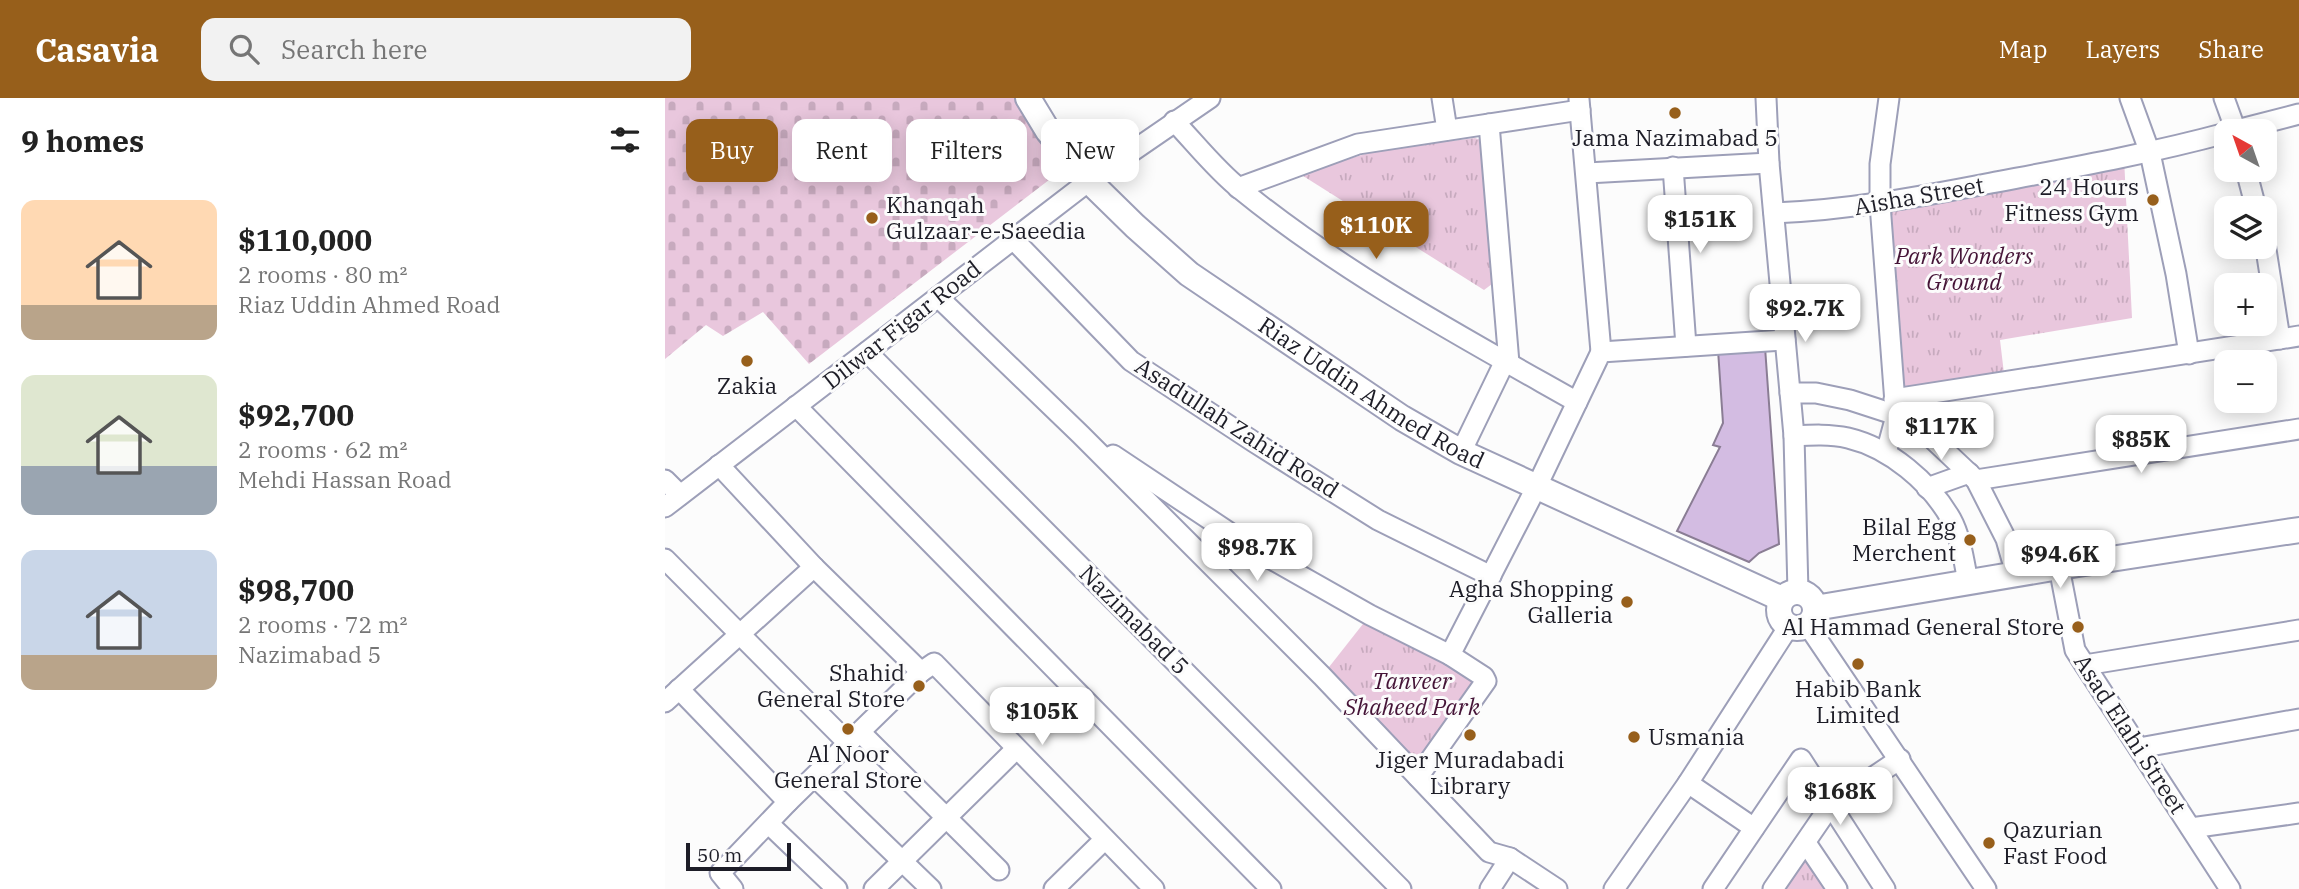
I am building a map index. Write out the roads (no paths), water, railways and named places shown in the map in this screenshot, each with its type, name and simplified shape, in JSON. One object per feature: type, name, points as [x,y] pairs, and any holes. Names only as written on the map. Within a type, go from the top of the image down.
[{"type":"main road","name":"Riaz Uddin Ahmed Road","points":[[1028,98],[1041,119]]},
{"type":"main road","name":"Riaz Uddin Ahmed Road","points":[[1090,182],[1189,274],[1402,418],[1461,452],[1798,610]]},
{"type":"main road","points":[[1798,610],[2299,530]]},
{"type":"street","name":"Dilwar Figar Road","points":[[1139,146],[1210,98]]},
{"type":"street","points":[[1442,98],[1447,130]]},
{"type":"street","points":[[1766,98],[1769,163],[1794,436],[1798,610],[1986,889]]},
{"type":"street","points":[[1886,453],[1895,407],[1880,204],[1880,164],[1889,98]]},
{"type":"street","points":[[2130,98],[2150,153],[2176,274],[2189,354]]},
{"type":"street","points":[[2224,98],[2231,119]]},
{"type":"street","points":[[1238,188],[1358,144],[1489,124],[1580,104],[1601,352],[1537,486],[1450,655]]},
{"type":"street","points":[[2277,120],[2299,114]]},
{"type":"street","points":[[1174,121],[1238,188],[1307,239],[1385,291],[1577,402]]},
{"type":"street","points":[[1461,452],[1507,362],[1489,124]]},
{"type":"street","name":"Aisha Street","points":[[1774,213],[1826,211],[1880,204],[2150,153],[2214,136]]},
{"type":"street","points":[[1587,173],[1769,163]]},
{"type":"street","points":[[1673,167],[1686,346]]},
{"type":"street","name":"Dilwar Figar Road","points":[[673,501],[1088,182]]},
{"type":"street","name":"Asadullah Zahid Road","points":[[1013,239],[1131,361],[1254,443],[1378,520],[1491,576]]},
{"type":"street","points":[[1790,393],[1816,393],[1895,407],[2289,337],[2269,259]]},
{"type":"street","points":[[938,297],[1080,434],[1322,676],[1489,852],[1510,858],[1557,889]]},
{"type":"street","points":[[1601,352],[1785,340]]},
{"type":"street","name":"Nazimabad 5","points":[[867,352],[1401,889]]},
{"type":"street","points":[[796,406],[1271,889]]},
{"type":"street","points":[[1895,407],[1972,477],[2006,539],[2016,574]]},
{"type":"street","points":[[1927,488],[1972,477],[2299,429]]},
{"type":"street","points":[[1080,434],[1257,551],[1370,615],[1450,655],[1484,677],[1486,681],[1418,777]]},
{"type":"street","points":[[1794,436],[1827,435],[1849,438],[1886,453],[1927,488],[1952,520],[1964,558],[1968,582]]},
{"type":"street","points":[[719,465],[814,567],[921,672]]},
{"type":"street","points":[[665,480],[673,501]]},
{"type":"street","points":[[665,559],[739,634],[946,817],[999,870]]},
{"type":"street","points":[[788,802],[672,696],[814,567]]},
{"type":"street","name":"Asad Elahi Street","points":[[2059,567],[2075,650],[2230,889]]},
{"type":"street","points":[[1614,889],[1688,783],[1798,610]]},
{"type":"street","points":[[2085,665],[2299,630]]},
{"type":"street","points":[[733,889],[720,873],[788,802],[921,672],[934,663],[1153,889]]},
{"type":"street","points":[[2139,748],[2299,719]]},
{"type":"street","points":[[874,889],[1016,749]]},
{"type":"street","points":[[1713,889],[1801,759],[1885,889]]},
{"type":"street","points":[[1773,889],[1830,806],[1900,759]]},
{"type":"street","points":[[815,776],[931,889]]},
{"type":"street","points":[[1688,783],[1754,828]]},
{"type":"street","points":[[2191,828],[2297,816]]},
{"type":"street","points":[[769,824],[837,889]]},
{"type":"street","points":[[1058,888],[1104,840]]},
{"type":"street","points":[[1806,842],[1837,889]]},
{"type":"street","points":[[1490,889],[1510,858]]},
{"type":"place","name":"Jama Nazimabad 5","points":[[1675,113]]},
{"type":"place","name":"24 Hours Fitness Gym","points":[[2153,200]]},
{"type":"place","name":"Khanqah Gulzaar-e-Saeedia","points":[[872,218]]},
{"type":"place","name":"Zakia","points":[[747,361]]},
{"type":"place","name":"Bilal Egg Merchent","points":[[1970,540]]},
{"type":"place","name":"Agha Shopping Galleria","points":[[1627,602]]},
{"type":"place","name":"Al Hammad General Store","points":[[2078,627]]},
{"type":"place","name":"Habib Bank Limited","points":[[1858,664]]},
{"type":"place","name":"Shahid General Store","points":[[919,686]]},
{"type":"place","name":"Al Noor General Store","points":[[848,729]]},
{"type":"place","name":"Jiger Muradabadi Library","points":[[1470,735]]},
{"type":"place","name":"Usmania","points":[[1634,737]]},
{"type":"place","name":"Qazurian Fast Food","points":[[1989,843]]},
{"type":"park label","name":"Park Wonders Ground","points":[[1964,269]]},
{"type":"park label","name":"Tanveer Shaheed Park","points":[[1412,694]]}]
